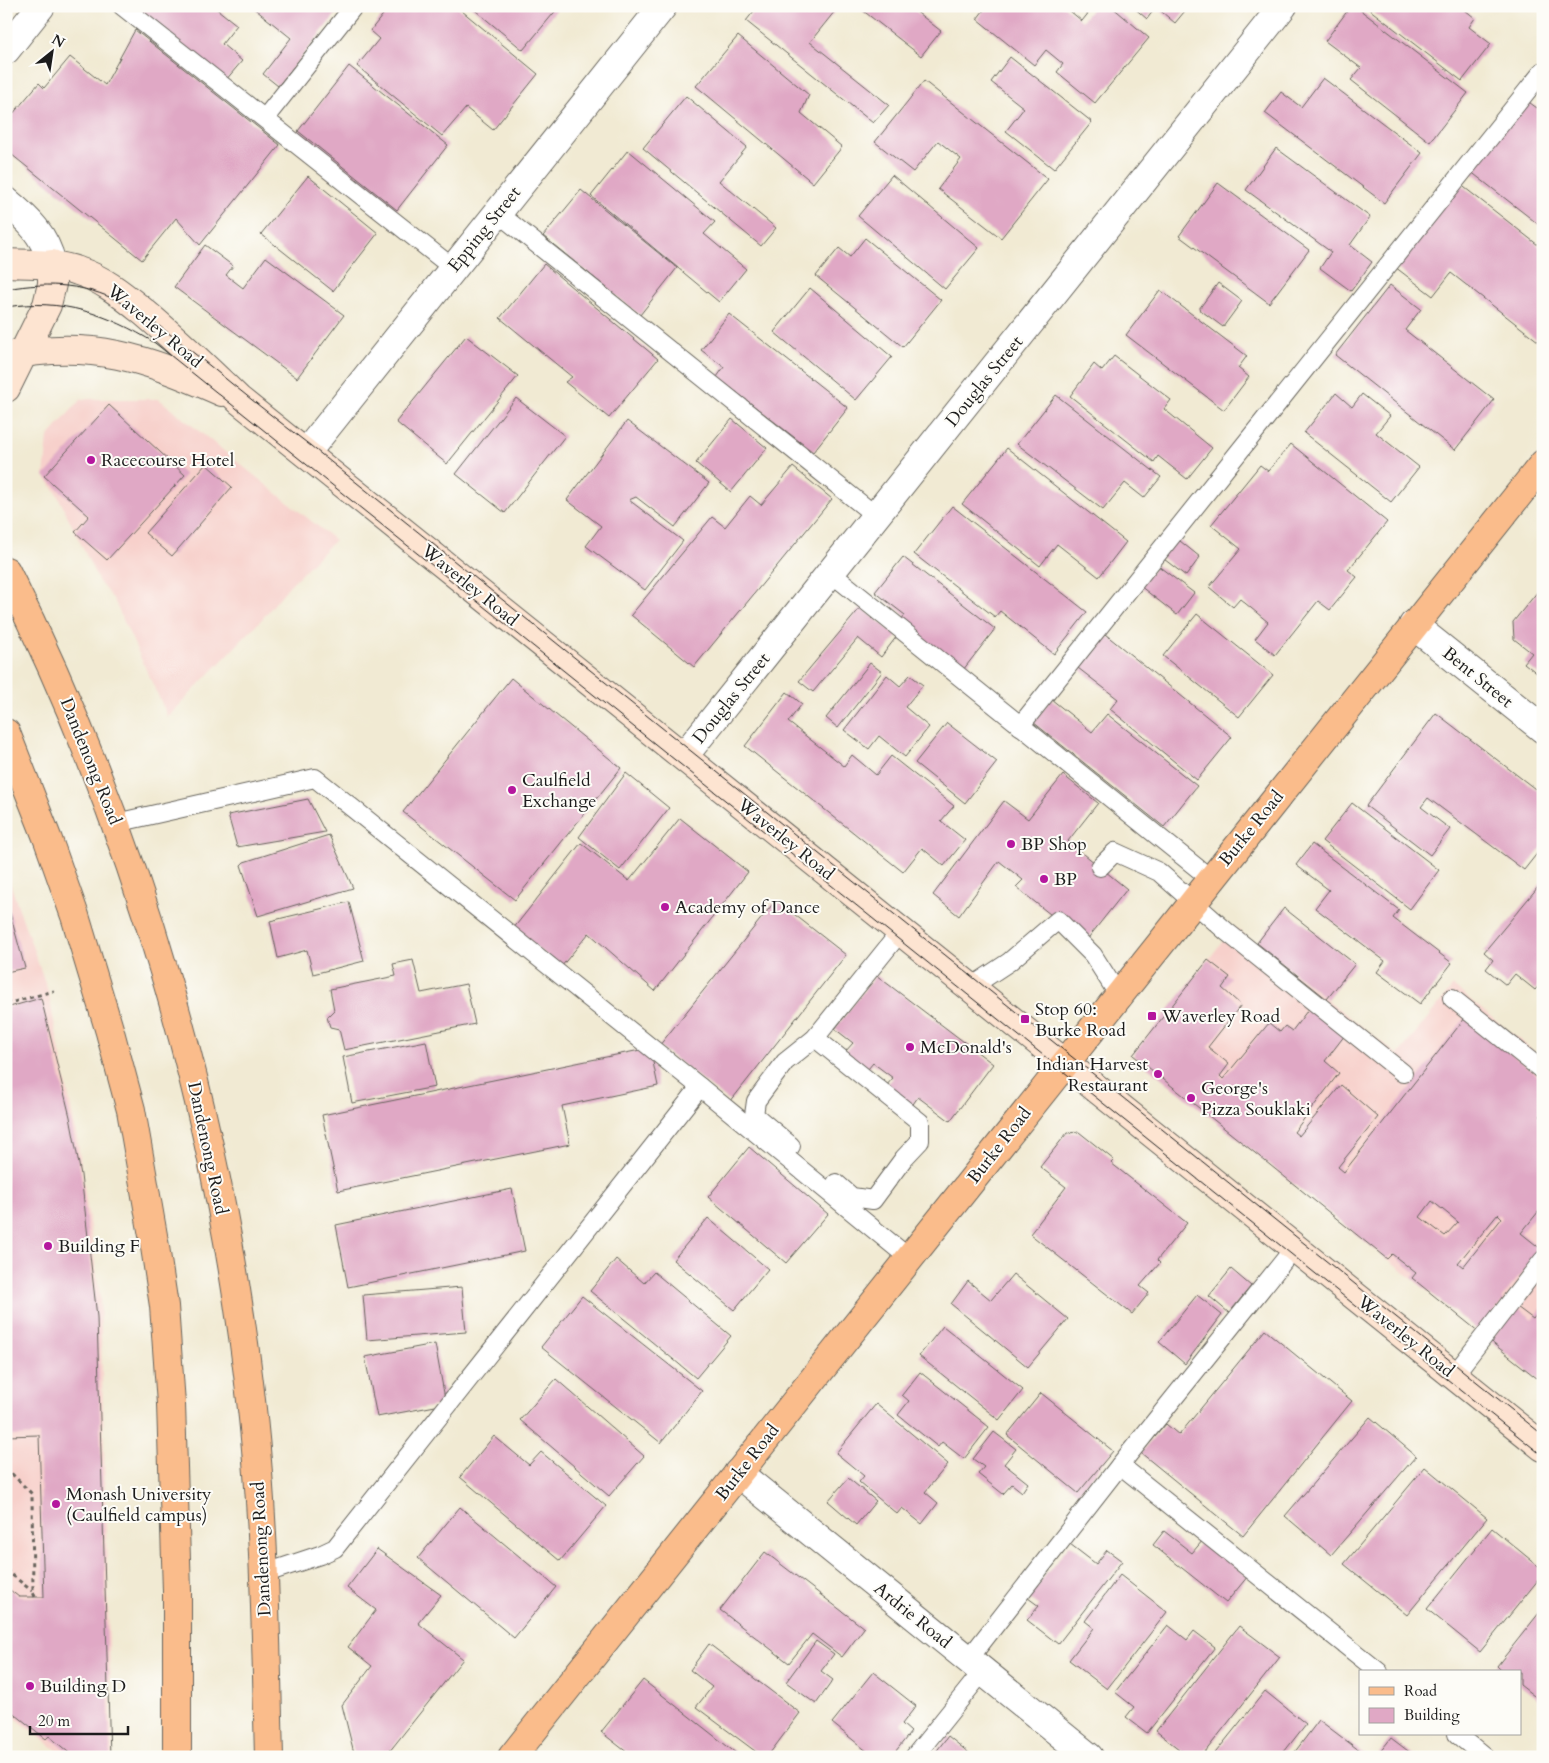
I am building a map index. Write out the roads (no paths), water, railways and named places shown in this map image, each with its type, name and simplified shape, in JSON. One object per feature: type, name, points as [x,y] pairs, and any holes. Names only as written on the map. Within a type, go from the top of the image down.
[{"type":"main road","name":"Waverley Road","points":[[6,263],[52,264],[80,271],[106,284],[171,335],[239,400],[1543,1447]]},
{"type":"main road","points":[[6,388],[15,355],[47,305],[52,284],[52,264]]},
{"type":"main road","name":"Waverley Road","points":[[15,355],[48,350],[78,349],[122,355],[151,363],[239,400]]},
{"type":"main road","name":"Burke Road","points":[[512,1757],[1543,464]]},
{"type":"main road","name":"Dandenong Road","points":[[6,571],[66,697],[116,823],[161,957],[192,1070],[219,1196],[237,1298],[253,1418],[262,1526],[272,1752]]},
{"type":"main road","points":[[6,733],[48,840],[71,906],[110,1032],[131,1110],[152,1230],[164,1306],[171,1404],[177,1591],[177,1757]]},
{"type":"street","points":[[6,50],[41,6]]},
{"type":"street","name":"Epping Street","points":[[306,453],[663,6]]},
{"type":"street","name":"Douglas Street","points":[[684,756],[1283,6]]},
{"type":"street","points":[[6,201],[20,212],[38,231],[49,251],[52,264]]},
{"type":"street","name":"Bent Street","points":[[1413,625],[1543,730]]},
{"type":"street","name":"Ardrie Road","points":[[738,1473],[1089,1757]]},
{"type":"lane","points":[[122,6],[453,268]]},
{"type":"lane","points":[[265,118],[354,6]]},
{"type":"lane","points":[[1020,726],[1543,71]]},
{"type":"lane","points":[[498,213],[876,516]]},
{"type":"lane","points":[[831,572],[1211,879]]},
{"type":"lane","points":[[116,823],[315,778],[700,1087],[909,1258]]},
{"type":"lane","points":[[1100,867],[1115,852],[1159,872],[1193,903],[1403,1073]]},
{"type":"lane","points":[[971,987],[1009,962],[1058,920],[1093,955],[1118,996]]},
{"type":"lane","points":[[815,1038],[920,1122],[920,1140],[873,1200],[852,1197],[754,1115],[756,1100],[785,1062],[815,1038],[901,931]]},
{"type":"lane","points":[[1452,998],[1543,1071]]},
{"type":"lane","points":[[263,1574],[320,1556],[334,1548],[700,1087]]},
{"type":"lane","points":[[914,1757],[975,1666],[1120,1465],[1296,1247]]},
{"type":"lane","points":[[1454,1375],[1543,1260]]},
{"type":"lane","points":[[1120,1465],[1376,1670]]},
{"type":"lane","points":[[1459,1736],[1485,1757]]},
{"type":"tram line","points":[[6,289],[39,285],[68,286],[94,291],[117,300],[162,328],[1543,1435]]},
{"type":"tram line","points":[[6,307],[46,305],[84,311],[120,324],[155,343],[1543,1456]]},
{"type":"place","name":"Racecourse Hotel","points":[[91,460]]},
{"type":"place","name":"Caulfield Exchange","points":[[512,790]]},
{"type":"place","name":"BP Shop","points":[[1011,844]]},
{"type":"place","name":"BP","points":[[1044,879]]},
{"type":"place","name":"Academy of Dance","points":[[665,907]]},
{"type":"place","name":"Waverley Road","points":[[1152,1016]]},
{"type":"place","name":"Stop 60: Burke Road","points":[[1025,1019]]},
{"type":"place","name":"McDonald's","points":[[910,1047]]},
{"type":"place","name":"Indian Harvest Restaurant","points":[[1158,1074]]},
{"type":"place","name":"George's Pizza Souklaki","points":[[1191,1098]]},
{"type":"place","name":"Building F","points":[[48,1246]]},
{"type":"place","name":"Monash University (Caulfield campus)","points":[[56,1504]]},
{"type":"place","name":"Building D","points":[[30,1686]]}]
